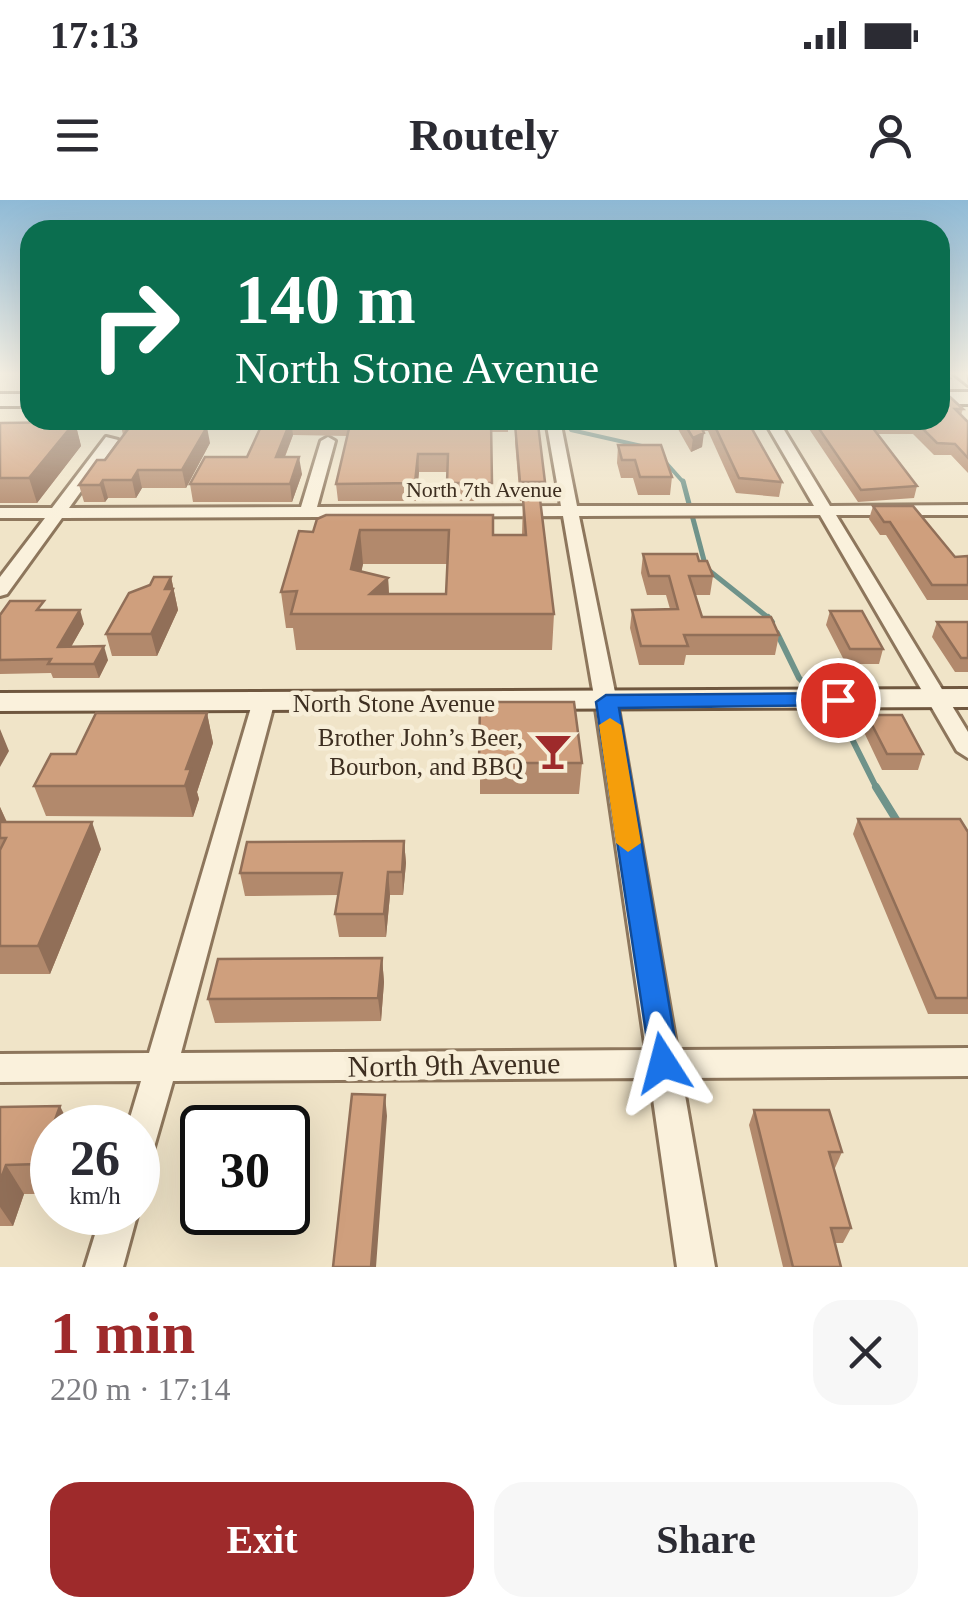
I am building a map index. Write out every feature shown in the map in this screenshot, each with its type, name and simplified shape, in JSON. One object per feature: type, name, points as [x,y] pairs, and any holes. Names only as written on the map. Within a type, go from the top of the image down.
[{"type":"main road","name":"North Stone Avenue","points":[[0,702],[952,699]]},
{"type":"street","points":[[556,430],[606,702],[696,1267]]},
{"type":"street","points":[[777,430],[826,511],[952,699],[968,751]]},
{"type":"street","points":[[0,590],[111,440]]},
{"type":"street","points":[[308,512],[328,441]]},
{"type":"street","name":"North 7th Avenue","points":[[0,513],[968,510]]},
{"type":"street","points":[[150,1105],[263,704]]},
{"type":"street","name":"North 9th Avenue","points":[[0,1068],[968,1062]]},
{"type":"street","points":[[104,1267],[113,1235]]},
{"type":"building","points":[[0,423],[20,423],[20,430],[68,430],[29,478],[0,478]]},
{"type":"building","points":[[950,423],[968,423],[968,458],[955,444],[937,443],[924,430],[950,430]]},
{"type":"building","points":[[127,430],[205,430],[182,470],[138,470],[132,480],[79,485],[97,460],[105,460]]},
{"type":"building","points":[[259,430],[287,430],[276,457],[299,457],[290,484],[190,484],[205,457],[247,457]]},
{"type":"building","points":[[349,430],[491,430],[492,483],[447,483],[448,454],[418,454],[415,483],[336,484]]},
{"type":"building","points":[[516,430],[539,430],[545,482],[520,482]]},
{"type":"building","points":[[688,430],[703,430],[704,433],[693,438]]},
{"type":"building","points":[[717,430],[753,430],[782,482],[739,478]]},
{"type":"building","points":[[820,430],[874,430],[917,486],[861,490]]},
{"type":"building","points":[[618,445],[661,445],[672,477],[640,477],[635,460],[622,460]]},
{"type":"building","points":[[523,499],[540,499],[554,614],[291,614],[297,591],[281,592],[299,531],[313,532],[317,519],[326,515],[493,515],[493,535],[526,535]],"holes":[[[360,530],[449,530],[446,594],[370,594],[388,578],[351,569]]]},
{"type":"building","points":[[873,506],[913,506],[955,557],[968,556],[968,585],[932,585],[890,522],[884,522]]},
{"type":"building","points":[[643,554],[697,554],[699,561],[707,561],[713,576],[689,576],[702,617],[771,617],[779,635],[684,635],[688,646],[641,646],[632,610],[678,609],[669,576],[649,576]]},
{"type":"building","points":[[154,577],[171,577],[165,589],[173,589],[151,634],[106,634],[129,593],[150,585]]},
{"type":"building","points":[[10,601],[44,601],[37,610],[80,610],[58,647],[104,646],[94,664],[48,664],[51,659],[0,660],[0,615]]},
{"type":"building","points":[[830,611],[862,611],[883,649],[850,649]]},
{"type":"building","points":[[937,622],[968,622],[968,658],[961,658]]},
{"type":"building","points":[[480,702],[574,702],[582,763],[479,763]]},
{"type":"building","points":[[96,713],[207,713],[186,769],[191,769],[185,786],[34,786],[51,754],[76,754]]},
{"type":"building","points":[[867,715],[902,715],[923,754],[887,754]]},
{"type":"building","points":[[858,819],[960,819],[968,832],[968,998],[936,998]]},
{"type":"building","points":[[0,822],[92,822],[38,946],[0,946],[0,850],[6,838],[0,838]]},
{"type":"building","points":[[404,841],[402,872],[388,872],[384,914],[335,914],[342,873],[240,873],[247,842]]},
{"type":"building","points":[[382,958],[378,998],[208,999],[218,959]]},
{"type":"building","points":[[352,1094],[385,1095],[371,1267],[333,1267]]},
{"type":"building","points":[[30,1106],[30,1164],[6,1165],[0,1181],[0,1107]]},
{"type":"building","points":[[754,1110],[829,1110],[842,1152],[829,1152],[851,1228],[831,1228],[841,1267],[793,1267]]},
{"type":"waterway","points":[[571,430],[646,447]]},
{"type":"waterway","points":[[660,456],[683,482]]},
{"type":"waterway","points":[[683,482],[706,568],[769,618]]},
{"type":"waterway","points":[[769,618],[772,622]]},
{"type":"waterway","points":[[777,633],[799,678],[815,694]]},
{"type":"waterway","points":[[824,702],[843,721],[876,787]]},
{"type":"waterway","points":[[876,787],[897,821]]},
{"type":"slow traffic","points":[[610,725],[628,843]]},
{"type":"place","name":"Brother John’s Beer, Bourbon, and BBQ","points":[[553,751]]},
{"type":"route","points":[[663,1063],[606,702],[838,700]]}]
